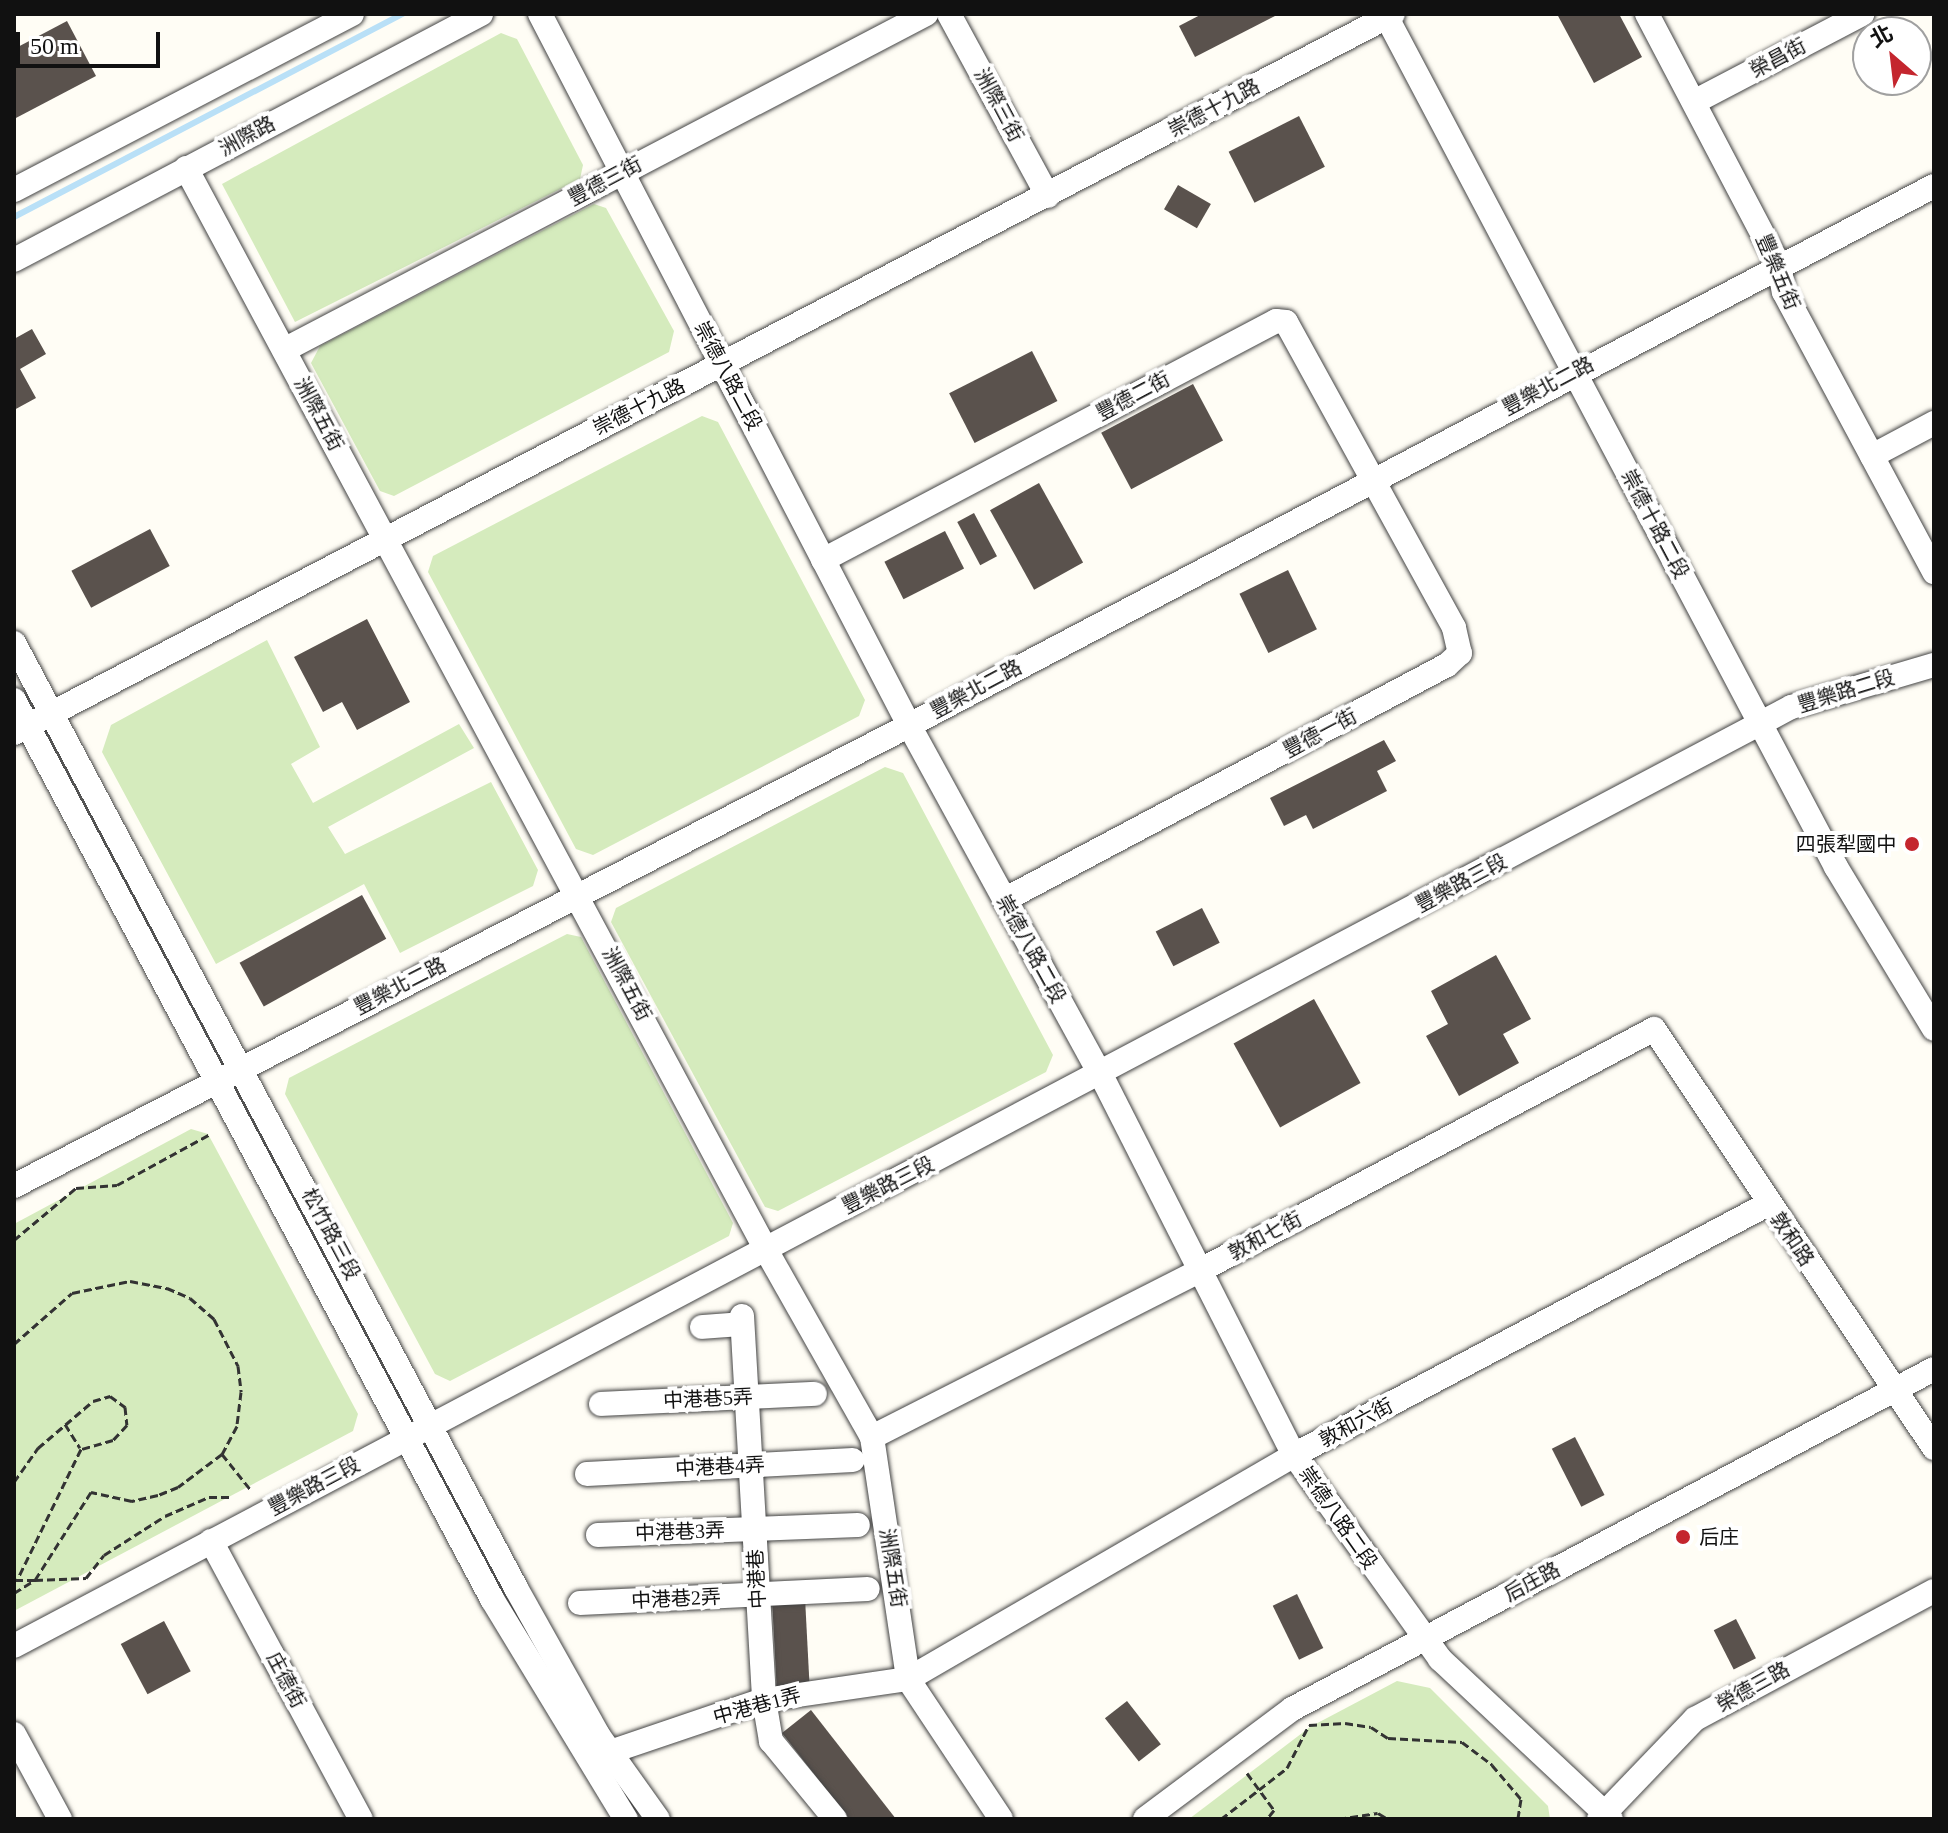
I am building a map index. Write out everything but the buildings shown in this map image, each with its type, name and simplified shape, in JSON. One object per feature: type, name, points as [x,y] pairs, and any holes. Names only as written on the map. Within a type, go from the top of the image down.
[{"type":"street","points":[[14,190],[352,14]]},
{"type":"street","name":"洲際路","points":[[14,260],[481,14]]},
{"type":"street","name":"崇德八路二段","points":[[540,14],[909,725],[1101,1075],[1294,1455],[1424,1637],[1512,1730],[1604,1817]]},
{"type":"street","name":"豐德三街","points":[[284,350],[926,14]]},
{"type":"street","name":"洲際三街","points":[[949,14],[1048,196]]},
{"type":"street","name":"豐樂五街","points":[[1647,14],[1779,265],[1784,292],[1934,572]]},
{"type":"street","name":"榮昌街","points":[[1694,102],[1862,14]]},
{"type":"street","name":"崇德十九路","points":[[21,730],[1048,196],[1388,15]]},
{"type":"street","name":"崇德十路二段","points":[[1388,15],[1836,867],[1934,1029]]},
{"type":"street","name":"洲際五街","points":[[186,168],[578,894],[765,1248],[872,1437],[908,1679],[1001,1819]]},
{"type":"street","name":"豐樂北二路","points":[[14,1186],[909,725],[1575,371],[1934,186]]},
{"type":"street","name":"豐德二街","points":[[823,560],[1276,321],[1293,326],[1374,478]]},
{"type":"street","points":[[1872,456],[1934,423]]},
{"type":"street","name":"豐德一街","points":[[1004,900],[1447,665],[1460,653],[1454,628],[1374,478]]},
{"type":"street","name":"松竹路三段","points":[[14,643],[431,1425],[610,1752],[658,1819]]},
{"type":"street","name":"豐樂路二段","points":[[1761,724],[1791,707],[1934,665]]},
{"type":"street","name":"松竹路三段","points":[[14,700],[21,730],[217,1081],[520,1649],[626,1819]]},
{"type":"street","name":"豐樂路三段","points":[[14,1646],[1761,724]]},
{"type":"street","name":"敦和路","points":[[1654,1029],[1768,1204],[1934,1448]]},
{"type":"street","name":"敦和七街","points":[[872,1437],[1201,1270],[1654,1029]]},
{"type":"street","name":"敦和六街","points":[[908,1679],[1294,1455],[1768,1204]]},
{"type":"street","name":"中港巷","points":[[702,1327],[742,1320],[764,1700],[771,1741],[835,1819]]},
{"type":"street","name":"后庄路","points":[[1145,1819],[1292,1709],[1934,1369]]},
{"type":"street","name":"中港巷5弄","points":[[601,1404],[815,1394]]},
{"type":"street","name":"中港巷4弄","points":[[587,1474],[853,1460]]},
{"type":"street","name":"中港巷3弄","points":[[598,1535],[858,1525]]},
{"type":"street","name":"庄德街","points":[[211,1541],[361,1819]]},
{"type":"street","name":"中港巷2弄","points":[[580,1603],[868,1589]]},
{"type":"street","name":"榮德三路","points":[[1604,1817],[1695,1719],[1934,1591]]},
{"type":"street","name":"中港巷1弄","points":[[610,1752],[764,1700],[908,1679]]},
{"type":"street","points":[[14,1734],[60,1819]]},
{"type":"path","points":[[14,1240],[76,1188],[117,1185],[210,1134]]},
{"type":"path","points":[[14,1344],[72,1293],[130,1281],[190,1298],[214,1319],[238,1366],[237,1426],[222,1454],[178,1487],[158,1495],[132,1501],[91,1492],[35,1580],[14,1593]]},
{"type":"path","points":[[14,1482],[38,1448],[93,1401],[110,1396],[125,1407],[127,1425],[113,1440],[81,1449],[16,1579],[86,1578],[104,1555],[165,1516],[209,1497],[233,1497]]},
{"type":"path","points":[[65,1424],[81,1449]]},
{"type":"path","points":[[222,1454],[250,1489]]},
{"type":"path","points":[[1221,1819],[1287,1768],[1309,1725],[1345,1723],[1371,1727],[1388,1738],[1462,1742],[1492,1765],[1521,1799],[1518,1819]]},
{"type":"path","points":[[1247,1773],[1274,1810],[1267,1819]]},
{"type":"path","points":[[1338,1819],[1378,1813],[1388,1819]]},
{"type":"green space","points":[[501,33],[517,39],[583,165],[580,179],[295,322],[222,184]]},
{"type":"green space","points":[[594,204],[606,208],[674,331],[669,352],[394,496],[380,491],[311,363],[320,346]]},
{"type":"green space","points":[[702,416],[718,422],[865,700],[859,716],[593,855],[576,849],[428,572],[433,556]]},
{"type":"green space","points":[[267,640],[320,747],[291,764],[313,803],[459,724],[474,748],[328,827],[345,854],[491,782],[538,870],[533,886],[400,953],[364,884],[216,964],[102,752],[111,725]]},
{"type":"green space","points":[[885,767],[903,773],[1053,1055],[1046,1072],[778,1211],[765,1207],[611,922],[616,908]]},
{"type":"green space","points":[[567,934],[581,937],[733,1223],[729,1236],[450,1381],[435,1374],[285,1094],[289,1078]]},
{"type":"green space","points":[[191,1129],[208,1134],[358,1414],[353,1431],[14,1611],[14,1224]]},
{"type":"green space","points":[[1397,1681],[1430,1688],[1548,1806],[1550,1819],[1189,1819],[1310,1727]]},
{"type":"waterway","points":[[14,217],[403,14]]},
{"type":"place","name":"四張犁國中","points":[[1912,844]]},
{"type":"place","name":"后庄","points":[[1683,1537]]}]
